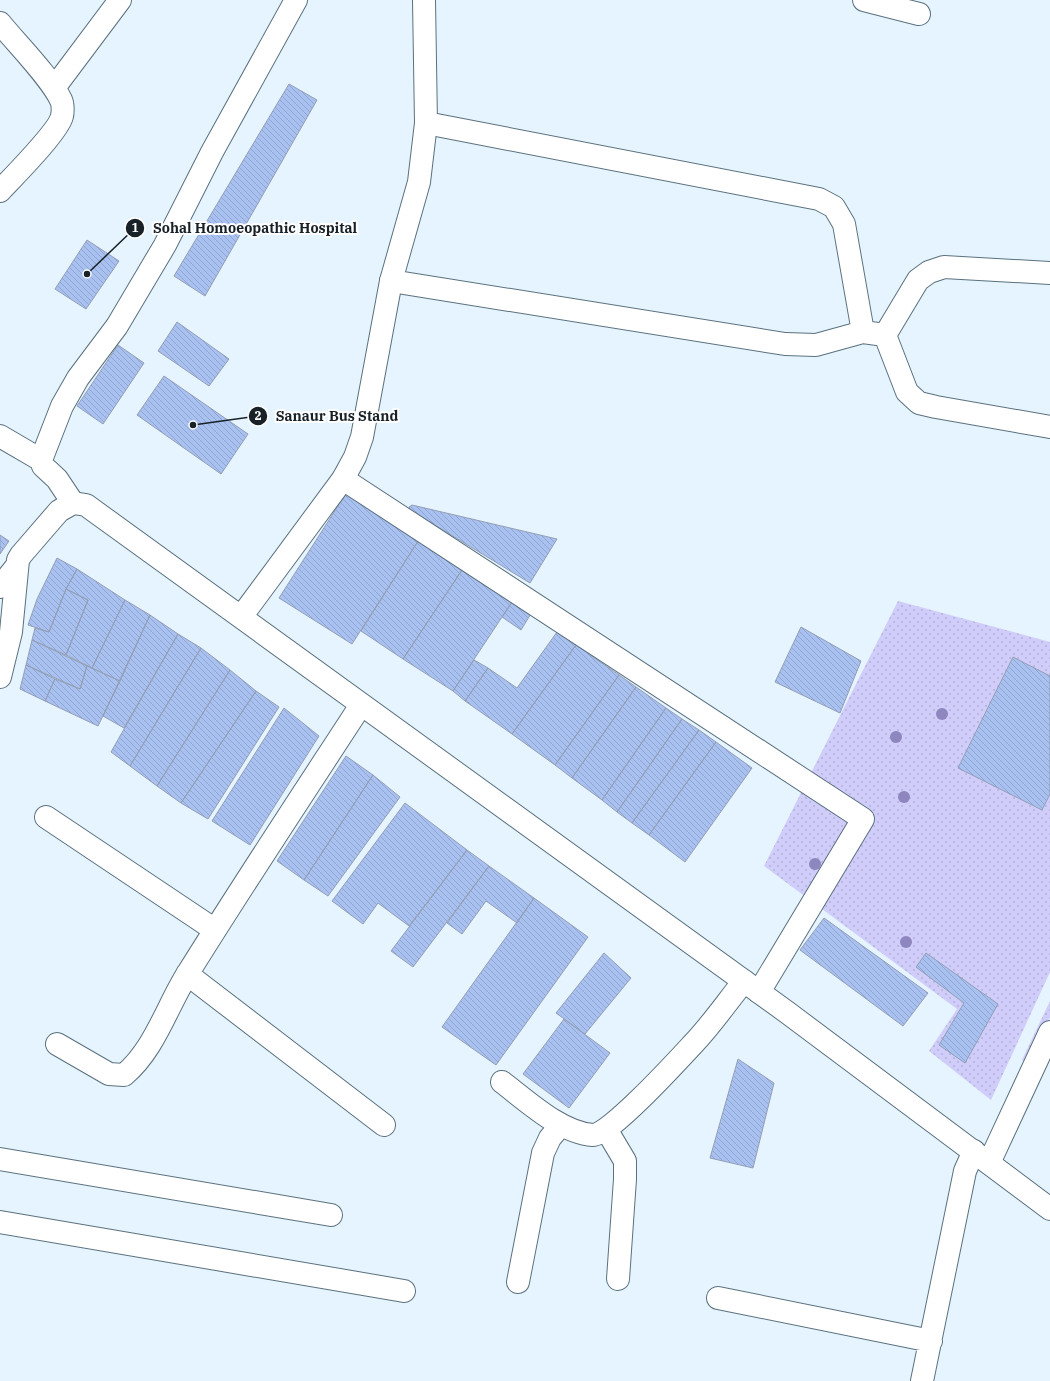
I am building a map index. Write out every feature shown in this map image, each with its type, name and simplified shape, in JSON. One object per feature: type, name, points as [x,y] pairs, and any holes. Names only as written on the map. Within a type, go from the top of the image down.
[{"type":"street","points":[[54,88],[120,0]]},
{"type":"street","points":[[241,617],[343,479],[355,457],[362,436],[392,281],[419,182],[426,123],[424,0]]},
{"type":"street","points":[[864,0],[920,14]]},
{"type":"street","points":[[73,503],[57,479],[43,466],[41,460],[65,400],[78,378],[117,326],[165,245],[291,2]]},
{"type":"street","points":[[0,23],[54,88],[62,102],[62,116],[55,128],[27,163],[0,191]]},
{"type":"street","points":[[426,123],[819,199],[834,207],[844,224],[864,332]]},
{"type":"street","points":[[885,334],[918,280],[929,272],[944,267],[1050,274]]},
{"type":"street","points":[[392,281],[785,344],[816,345],[864,332],[885,334]]},
{"type":"street","points":[[885,334],[907,392],[919,402],[936,407],[1050,427]]},
{"type":"street","points":[[0,436],[41,460]]},
{"type":"street","points":[[343,479],[863,819],[751,987],[618,1120],[606,1129],[596,1135],[585,1134],[561,1125],[502,1082]]},
{"type":"street","points":[[0,588],[16,567],[21,554],[60,511],[73,503],[86,505],[751,987],[1050,1209]]},
{"type":"street","points":[[0,677],[11,632],[16,567]]},
{"type":"street","points":[[57,1044],[109,1074],[124,1074],[135,1065],[148,1046],[187,974],[361,705]]},
{"type":"street","points":[[46,817],[215,930]]},
{"type":"street","points":[[187,974],[384,1125]]},
{"type":"street","points":[[922,1381],[965,1171],[981,1157],[1050,1032]]},
{"type":"street","points":[[518,1282],[543,1153],[550,1138],[561,1125]]},
{"type":"street","points":[[606,1129],[625,1161],[618,1279]]},
{"type":"street","points":[[0,1159],[331,1216]]},
{"type":"street","points":[[0,1222],[404,1291]]},
{"type":"street","points":[[718,1298],[931,1341]]},
{"type":"shaded area","points":[[898,601],[1050,642],[1050,972],[991,1100],[929,1051],[957,1009],[764,866]]},
{"type":"shaded area","points":[[1050,1001],[1050,1017],[1028,1063],[1022,1060]]},
{"type":"building","points":[[289,84],[317,100],[205,296],[174,276]]},
{"type":"building","points":[[87,240],[119,261],[86,309],[55,289]]},
{"type":"building","points":[[177,322],[229,359],[209,386],[158,351]]},
{"type":"building","points":[[118,345],[144,363],[103,424],[77,406]]},
{"type":"building","points":[[164,376],[248,434],[221,474],[137,415]]},
{"type":"building","points":[[347,492],[420,538],[352,644],[279,598]]},
{"type":"building","points":[[412,505],[557,539],[530,583],[410,510],[409,507]]},
{"type":"building","points":[[0,535],[9,541],[0,554]]},
{"type":"building","points":[[420,538],[464,567],[403,659],[361,631]]},
{"type":"building","points":[[57,558],[77,569],[66,589],[49,632],[28,625],[37,599]]},
{"type":"building","points":[[464,567],[514,599],[453,691],[403,659]]},
{"type":"building","points":[[77,569],[125,600],[92,668],[66,655],[88,600],[66,589]]},
{"type":"building","points":[[66,589],[88,600],[66,655],[32,640],[35,628],[49,632]]},
{"type":"building","points":[[514,599],[532,612],[521,630],[502,617]]},
{"type":"building","points":[[125,600],[150,615],[120,681],[92,668]]},
{"type":"building","points":[[150,615],[178,634],[124,728],[103,716]]},
{"type":"building","points":[[801,627],[861,661],[840,713],[775,682]]},
{"type":"building","points":[[557,632],[576,645],[512,734],[465,701],[488,668],[517,688]]},
{"type":"building","points":[[178,634],[201,648],[130,766],[111,752]]},
{"type":"building","points":[[32,640],[87,666],[80,689],[26,665]]},
{"type":"building","points":[[576,645],[619,675],[555,765],[512,734]]},
{"type":"building","points":[[201,648],[230,670],[157,786],[130,766]]},
{"type":"building","points":[[1013,657],[1050,676],[1050,794],[1042,810],[958,768]]},
{"type":"building","points":[[474,660],[488,668],[465,701],[453,691]]},
{"type":"building","points":[[26,665],[55,679],[45,701],[20,689]]},
{"type":"building","points":[[87,666],[120,681],[98,726],[45,701],[55,679],[80,689]]},
{"type":"building","points":[[230,670],[256,691],[181,803],[157,786]]},
{"type":"building","points":[[619,675],[636,687],[572,778],[555,765]]},
{"type":"building","points":[[636,687],[666,708],[602,800],[572,778]]},
{"type":"building","points":[[256,691],[279,707],[208,819],[181,803]]},
{"type":"building","points":[[284,708],[319,736],[250,845],[212,821]]},
{"type":"building","points":[[666,708],[682,719],[617,812],[602,800]]},
{"type":"building","points":[[682,719],[699,730],[632,823],[617,812]]},
{"type":"building","points":[[699,730],[716,742],[649,835],[632,823]]},
{"type":"building","points":[[716,742],[752,768],[685,862],[649,835]]},
{"type":"building","points":[[346,756],[373,775],[304,880],[277,861]]},
{"type":"building","points":[[373,775],[400,797],[328,896],[304,880]]},
{"type":"building","points":[[405,803],[467,850],[409,926],[378,903],[363,924],[332,901]]},
{"type":"building","points":[[467,850],[489,866],[413,967],[391,951]]},
{"type":"building","points":[[489,866],[534,898],[517,923],[486,901],[462,934],[447,923]]},
{"type":"building","points":[[534,898],[588,937],[496,1065],[442,1027]]},
{"type":"building","points":[[824,918],[928,993],[903,1026],[800,950]]},
{"type":"building","points":[[604,953],[631,978],[585,1034],[556,1013]]},
{"type":"building","points":[[926,953],[998,1004],[965,1063],[939,1045],[964,1003],[916,967]]},
{"type":"building","points":[[564,1019],[610,1053],[569,1108],[523,1074]]},
{"type":"building","points":[[738,1059],[774,1083],[753,1168],[710,1158]]},
{"type":"place","name":"Sohal Homoeopathic Hospital","points":[[87,274]]},
{"type":"place","name":"Sanaur Bus Stand","points":[[193,425]]}]
